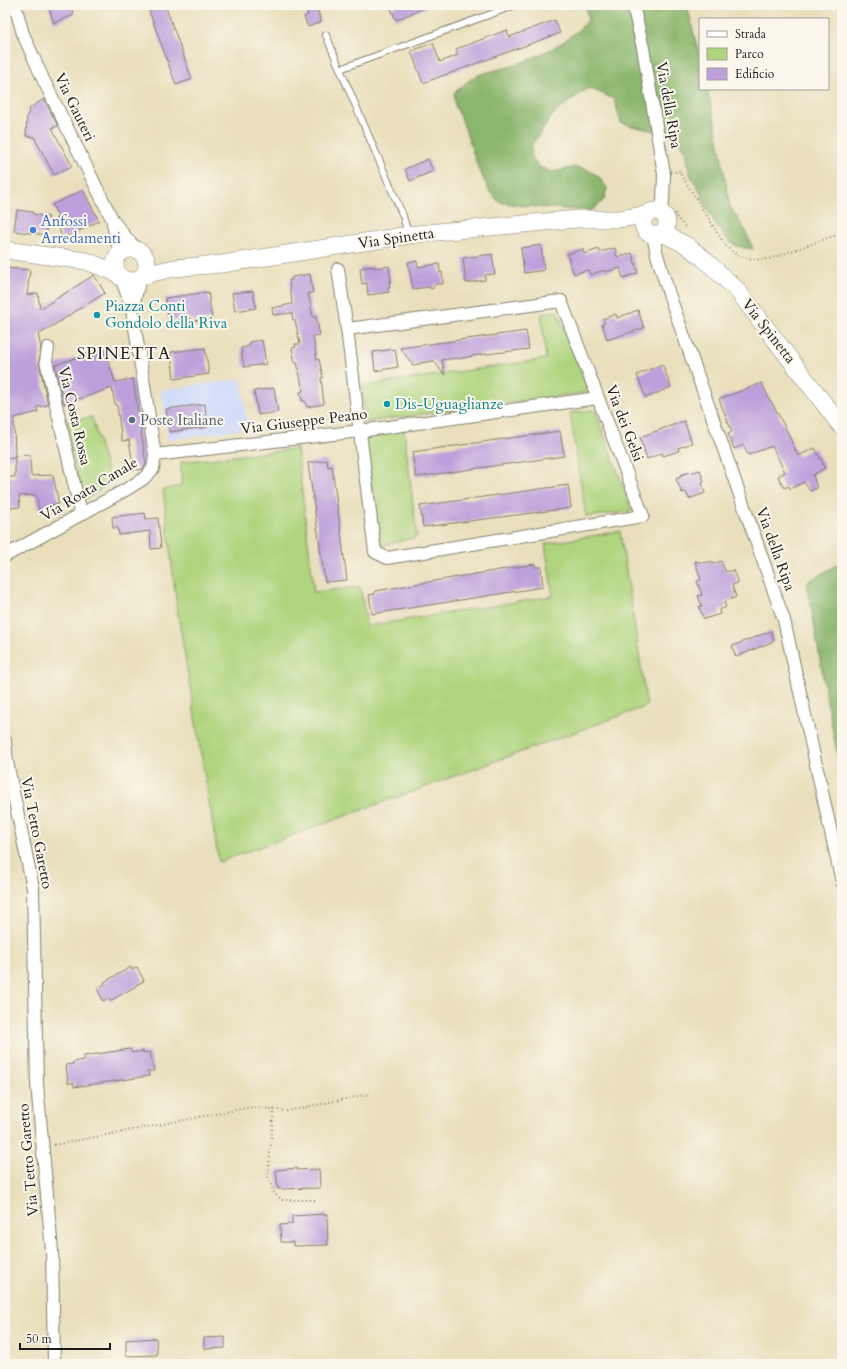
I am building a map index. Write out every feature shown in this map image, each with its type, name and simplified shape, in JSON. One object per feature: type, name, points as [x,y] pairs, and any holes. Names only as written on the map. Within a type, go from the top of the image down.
[{"type":"main road","name":"Via Spinetta","points":[[142,277],[174,268],[222,264],[416,234],[577,219],[618,218],[655,224],[713,266],[737,290],[842,427]]},
{"type":"main road","points":[[5,250],[86,261],[119,275],[130,282],[142,277],[148,266],[142,254],[128,249],[120,253],[86,261]]},
{"type":"main road","points":[[119,275],[115,263],[120,253]]},
{"type":"main road","name":"Via Spinetta","points":[[142,254],[174,268]]},
{"type":"street","name":"Via Gauteri","points":[[15,5],[23,34],[44,81],[113,221],[128,240],[142,254]]},
{"type":"street","name":"Via della Ripa","points":[[633,5],[643,48],[664,174],[663,202],[655,224],[657,255],[669,294],[784,620],[842,882]]},
{"type":"street","name":"Via Gauteri","points":[[113,221],[120,253]]},
{"type":"street","points":[[338,269],[360,431]]},
{"type":"street","name":"Via Roata Canale","points":[[5,556],[143,479],[153,469],[155,455],[132,309],[119,275]]},
{"type":"street","name":"Via Roata Canale","points":[[132,309],[142,277]]},
{"type":"street","name":"Via dei Gelsi","points":[[347,329],[561,301],[643,516],[387,558],[375,552],[360,431]]},
{"type":"street","name":"Via Costa Rossa","points":[[48,348],[46,361],[81,514]]},
{"type":"street","name":"Via Giuseppe Peano","points":[[155,455],[360,431],[598,398]]},
{"type":"street","name":"Via Tetto Garetto","points":[[5,741],[7,762],[33,888],[37,1084],[52,1251],[54,1364]]},
{"type":"lane","points":[[340,69],[513,6]]},
{"type":"lane","points":[[326,35],[403,216],[408,236]]},
{"type":"path","points":[[664,174],[679,171],[725,245],[740,257],[756,260],[769,259],[842,233]]},
{"type":"path","points":[[43,1148],[252,1107],[287,1110],[370,1094]]},
{"type":"path","points":[[274,1109],[268,1177],[274,1193],[282,1200],[315,1200]]},
{"type":"shaded area","points":[[241,379],[248,428],[168,440],[161,390]]},
{"type":"green space","points":[[586,5],[687,5],[699,55],[699,90],[707,90],[716,127],[730,207],[745,230],[753,249],[735,245],[724,236],[718,228],[691,176],[684,147],[681,143],[665,134],[621,123],[614,99],[589,88],[555,112],[531,146],[532,158],[539,167],[552,172],[576,167],[588,170],[599,177],[607,188],[604,200],[591,211],[525,206],[499,202],[490,192],[478,167],[461,117],[455,106],[454,93],[473,78],[487,72],[512,66],[553,48],[572,35],[588,20]]},
{"type":"green space","points":[[557,311],[589,392],[365,422],[362,386],[546,359],[541,314]]},
{"type":"green space","points":[[595,410],[632,511],[586,517],[570,413]]},
{"type":"green space","points":[[92,417],[110,483],[83,501],[65,422]]},
{"type":"green space","points":[[404,430],[417,537],[380,546],[365,434]]},
{"type":"green space","points":[[297,449],[314,592],[360,587],[367,626],[553,596],[545,544],[620,531],[647,706],[219,862],[177,608],[163,490],[181,486],[181,462]]},
{"type":"green space","points":[[842,562],[842,779],[807,582]]},
{"type":"building","points":[[48,5],[71,5],[74,15],[54,23]]},
{"type":"building","points":[[147,5],[165,5],[192,79],[176,85]]},
{"type":"building","points":[[305,5],[316,5],[321,22],[308,27],[304,17],[308,15]]},
{"type":"building","points":[[399,5],[431,5],[396,20],[391,9]]},
{"type":"building","points":[[555,20],[560,33],[423,83],[411,51],[433,43],[440,62],[458,55],[456,49],[507,30],[509,37]]},
{"type":"building","points":[[44,99],[58,126],[52,128],[72,166],[54,175],[34,137],[26,136],[27,116],[30,108]]},
{"type":"building","points":[[428,159],[433,171],[410,181],[405,169]]},
{"type":"building","points":[[83,190],[99,221],[62,239],[56,218],[59,218],[52,205]]},
{"type":"building","points":[[17,210],[33,212],[33,214],[49,217],[46,235],[14,231]]},
{"type":"building","points":[[541,245],[544,270],[524,273],[521,248]]},
{"type":"building","points":[[615,248],[617,257],[632,253],[638,273],[623,278],[620,268],[605,272],[604,270],[590,275],[588,270],[574,274],[567,254],[583,249],[584,254],[599,249],[600,252]]},
{"type":"building","points":[[492,254],[495,274],[485,275],[485,280],[466,283],[463,258]]},
{"type":"building","points":[[417,261],[418,267],[439,264],[440,273],[442,272],[443,284],[436,284],[432,289],[428,287],[413,289],[408,262]]},
{"type":"building","points":[[374,266],[374,268],[389,266],[391,282],[389,282],[389,292],[368,295],[367,283],[362,284],[360,268]]},
{"type":"building","points":[[5,268],[30,270],[27,295],[38,293],[40,309],[94,275],[105,293],[38,335],[41,347],[39,362],[48,405],[37,407],[38,412],[14,418],[15,458],[5,459]]},
{"type":"building","points":[[310,274],[313,293],[308,293],[313,317],[316,317],[320,335],[313,336],[317,360],[319,359],[323,378],[321,378],[324,404],[307,407],[305,401],[302,401],[300,392],[303,391],[297,362],[295,363],[292,348],[296,347],[295,344],[300,344],[295,320],[293,320],[292,313],[273,315],[272,308],[292,304],[289,280],[292,280],[292,277]]},
{"type":"building","points":[[253,291],[256,308],[235,311],[232,293]]},
{"type":"building","points":[[208,292],[212,319],[193,321],[190,318],[169,321],[165,298]]},
{"type":"building","points":[[638,310],[644,328],[607,340],[602,324],[605,323],[603,319],[616,314],[617,318]]},
{"type":"building","points":[[526,331],[529,349],[442,360],[445,376],[434,361],[413,365],[400,348]]},
{"type":"building","points":[[262,340],[266,364],[244,367],[241,348],[250,346],[249,342]]},
{"type":"building","points":[[104,348],[115,382],[133,379],[146,464],[143,469],[138,470],[133,465],[129,440],[122,441],[117,405],[115,405],[112,388],[64,404],[55,365]]},
{"type":"building","points":[[205,348],[209,374],[174,379],[171,352]]},
{"type":"building","points":[[395,349],[398,367],[375,371],[373,352]]},
{"type":"building","points":[[662,364],[671,387],[646,398],[637,375]]},
{"type":"building","points":[[762,383],[798,456],[815,448],[825,468],[813,475],[817,488],[810,491],[804,482],[790,489],[789,486],[784,488],[778,476],[785,472],[772,446],[748,455],[743,445],[734,449],[728,434],[732,432],[719,399]]},
{"type":"building","points":[[274,388],[278,412],[258,415],[254,391]]},
{"type":"building","points":[[205,404],[207,427],[169,432],[166,409]]},
{"type":"building","points":[[684,421],[692,443],[678,448],[679,451],[663,456],[662,453],[647,459],[640,437]]},
{"type":"building","points":[[560,431],[564,456],[416,477],[412,452]]},
{"type":"building","points":[[30,455],[31,476],[53,475],[59,504],[50,505],[50,507],[39,510],[36,495],[19,496],[20,507],[10,508],[8,477],[15,477],[15,456]]},
{"type":"building","points":[[327,460],[328,467],[332,466],[347,580],[325,582],[308,463]]},
{"type":"building","points":[[700,470],[704,482],[702,482],[705,493],[689,499],[686,492],[682,493],[676,479],[681,477],[680,475]]},
{"type":"building","points":[[568,485],[571,508],[423,527],[420,506]]},
{"type":"building","points":[[145,513],[146,519],[158,518],[161,548],[151,549],[150,531],[119,535],[118,528],[113,528],[112,517]]},
{"type":"building","points":[[695,561],[705,563],[712,561],[713,564],[721,561],[726,572],[733,570],[738,583],[732,585],[736,597],[724,602],[726,607],[719,610],[720,614],[704,619],[699,607],[702,606],[698,596],[702,595],[697,581],[701,580]]},
{"type":"building","points":[[535,564],[535,567],[541,567],[543,587],[372,614],[369,595],[375,594],[375,591]]},
{"type":"building","points":[[771,631],[774,641],[736,657],[732,646]]},
{"type":"building","points":[[131,967],[132,970],[137,967],[144,981],[110,1001],[108,998],[103,1001],[97,988],[105,984],[104,982]]},
{"type":"building","points":[[130,1049],[132,1053],[143,1051],[143,1053],[150,1052],[154,1071],[148,1071],[149,1076],[74,1087],[74,1083],[68,1083],[66,1065],[84,1060],[84,1056]]},
{"type":"building","points":[[297,1168],[297,1170],[319,1169],[320,1188],[278,1189],[276,1170]]},
{"type":"building","points":[[327,1214],[328,1245],[293,1246],[293,1242],[281,1242],[280,1225],[292,1224],[292,1216]]},
{"type":"building","points":[[225,1337],[225,1348],[204,1349],[204,1338]]},
{"type":"building","points":[[156,1338],[157,1355],[126,1356],[126,1340]]},
{"type":"place","name":"Anfossi Arredamenti","points":[[33,230]]},
{"type":"place","name":"Piazza Conti Gondolo della Riva","points":[[97,315]]},
{"type":"place","name":"Dis-Uguaglianze","points":[[387,404]]},
{"type":"place","name":"Poste Italiane","points":[[132,420]]},
{"type":"district","name":"SPINETTA","points":[[124,353]]}]
